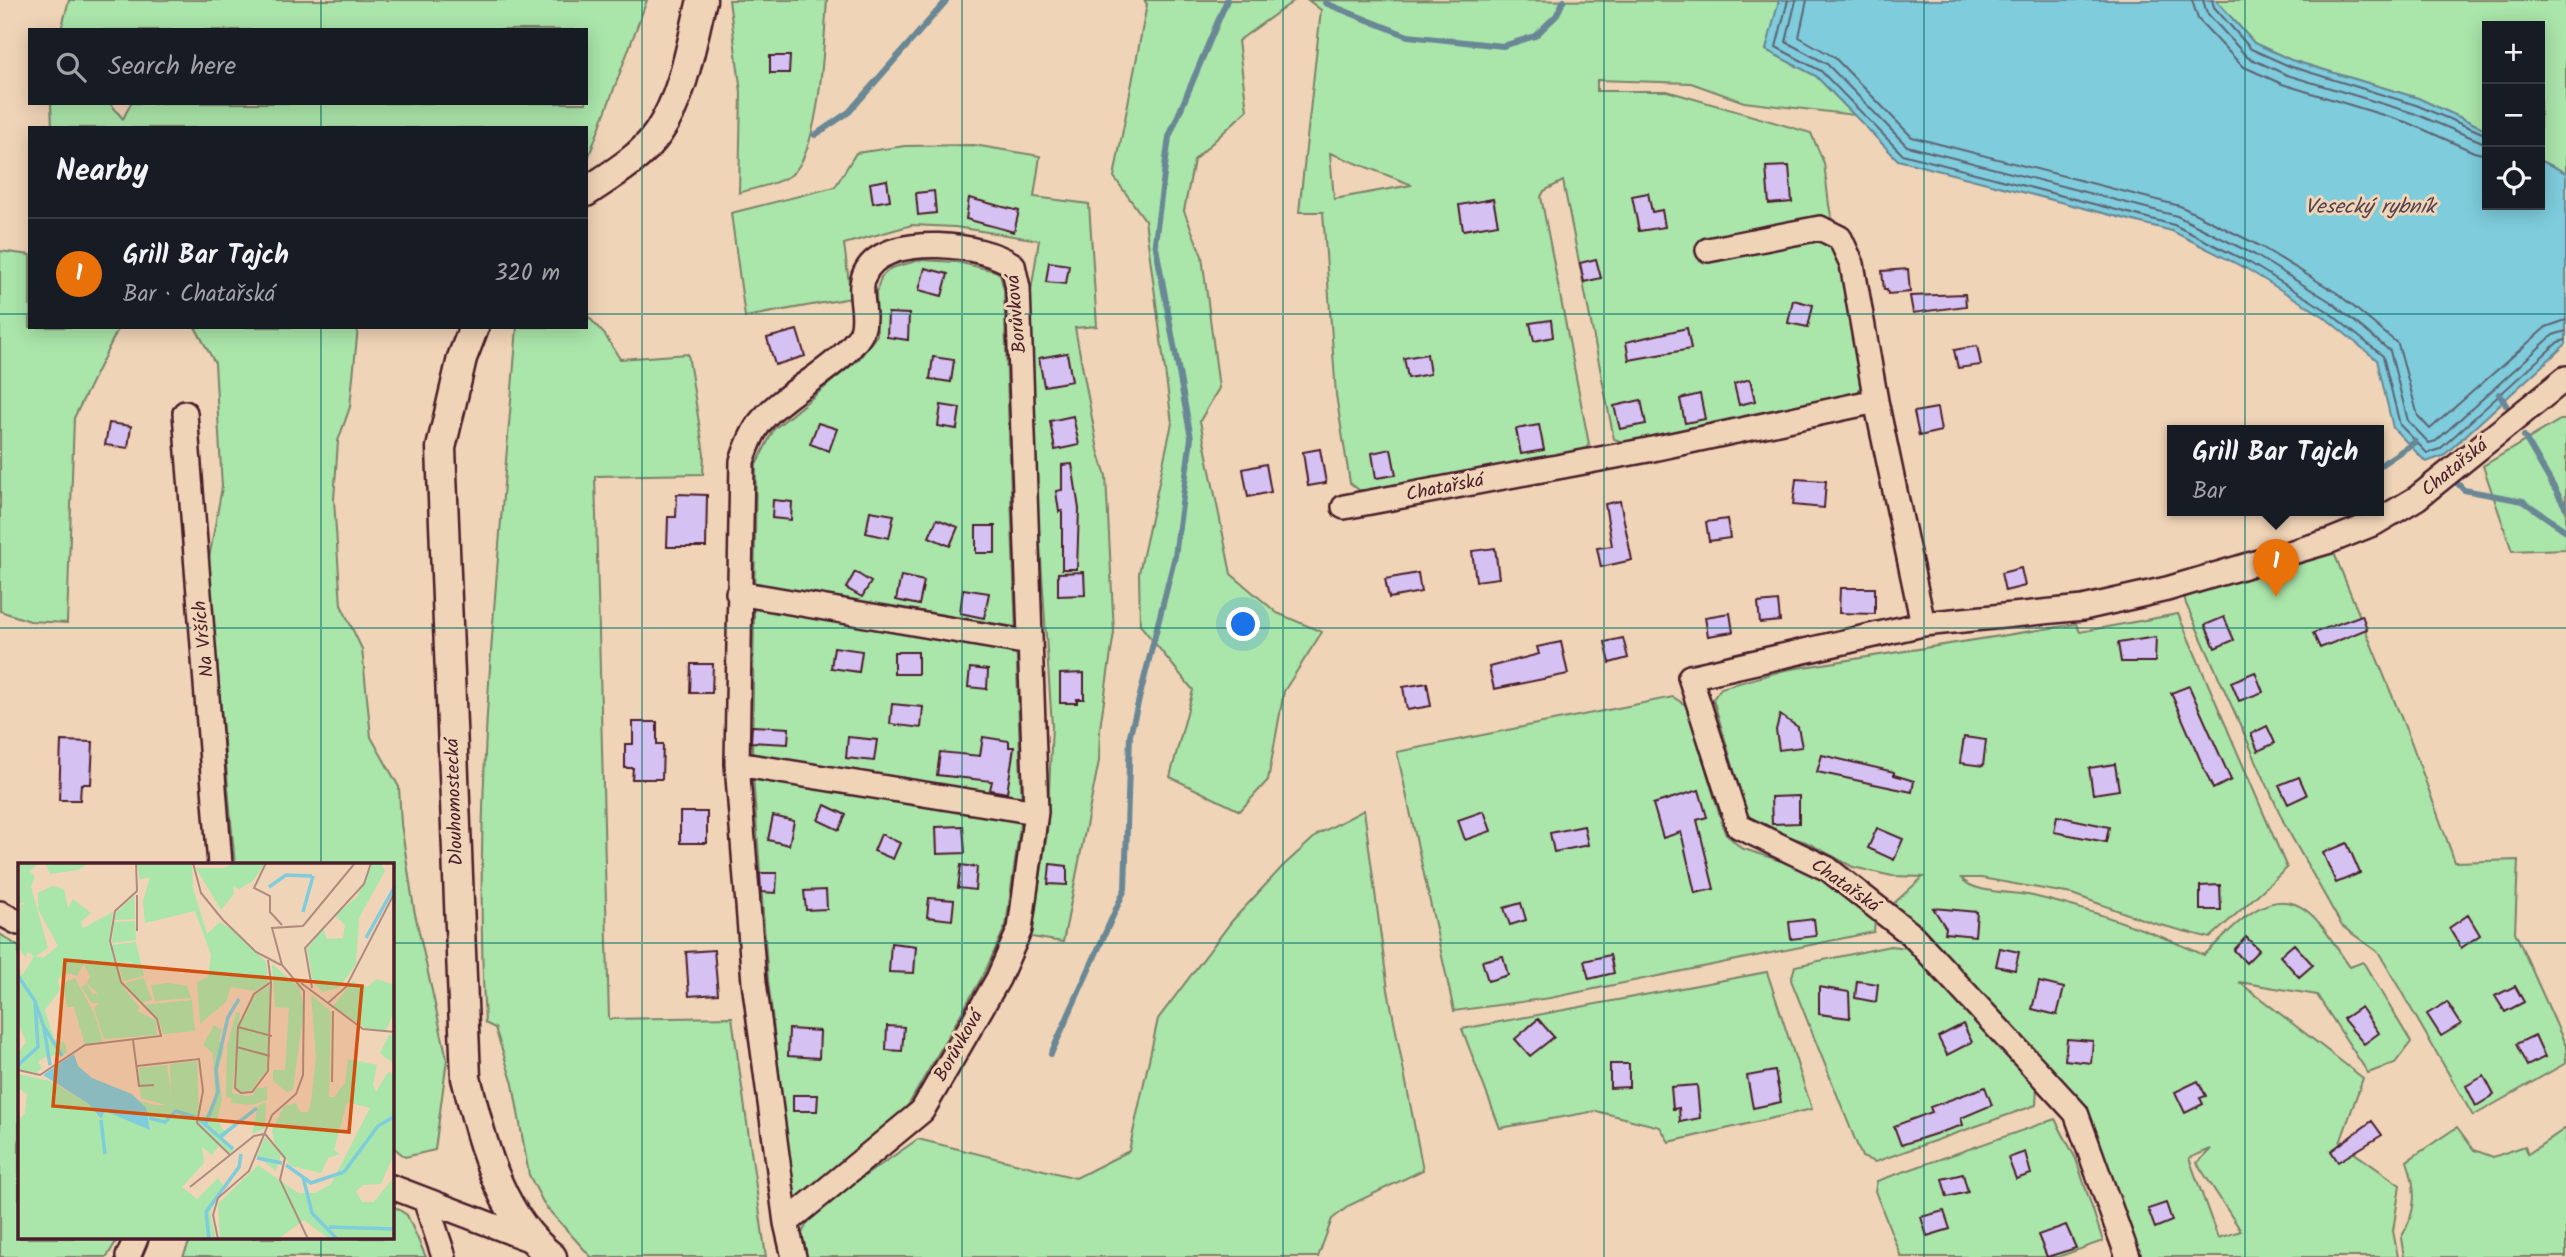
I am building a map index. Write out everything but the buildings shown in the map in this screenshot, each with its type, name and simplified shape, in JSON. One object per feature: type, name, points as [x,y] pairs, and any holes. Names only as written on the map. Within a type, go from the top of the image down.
[{"type":"street","points":[[588,191],[620,169],[657,134],[680,88],[702,0]]},
{"type":"street","points":[[1708,250],[1820,228],[1840,238],[1852,264],[1876,401],[1923,624]]},
{"type":"street","name":"Borůvková","points":[[786,1223],[922,1111],[998,979],[1020,929],[1036,812],[1018,288],[1013,265],[1001,257],[959,248],[919,245],[883,255],[868,269],[861,291],[863,330],[849,349],[763,419],[742,461],[737,764],[754,982],[786,1223],[794,1257]]},
{"type":"street","name":"Dlouhomostecká","points":[[473,329],[462,358],[441,448],[466,1078],[492,1177],[541,1249]]},
{"type":"street","name":"Chatařská","points":[[2128,1257],[2076,1113],[1912,934],[1828,869],[1738,826],[1690,677],[1923,624],[2083,608],[2180,585],[2330,541],[2375,523],[2417,498],[2566,378]]},
{"type":"street","name":"Chatařská","points":[[1344,507],[1648,450],[1876,401]]},
{"type":"street","name":"Na Vrších","points":[[186,413],[220,863]]},
{"type":"street","points":[[738,593],[1030,642]]},
{"type":"street","points":[[737,764],[1036,812]]},
{"type":"street","points":[[0,913],[18,922]]},
{"type":"street","points":[[394,1188],[541,1249]]},
{"type":"street","points":[[426,1202],[444,1257]]},
{"type":"street","points":[[128,1257],[135,1240]]},
{"type":"green space","points":[[69,0],[647,0],[588,159],[588,126],[52,126],[51,105],[112,105],[123,119],[130,105],[588,105],[588,28],[62,28]]},
{"type":"green space","points":[[729,0],[827,0],[815,119],[801,162],[786,178],[739,193],[741,92]]},
{"type":"green space","points":[[1144,0],[1295,0],[1238,41],[1247,110],[1194,160],[1184,211],[1202,256],[1219,388],[1200,421],[1231,574],[1277,613],[1322,632],[1284,691],[1268,780],[1240,811],[1170,777],[1193,690],[1140,625],[1139,573],[1172,423],[1145,220],[1114,177],[1147,4]]},
{"type":"green space","points":[[1308,0],[1781,1],[1766,50],[1816,76],[1854,115],[1744,102],[1691,83],[1597,80],[1597,91],[1667,91],[1811,133],[1824,163],[1829,205],[1863,384],[1855,396],[1626,443],[1614,439],[1563,181],[1544,191],[1541,197],[1589,444],[1584,451],[1379,490],[1359,490],[1350,483],[1336,395],[1323,212],[1299,212],[1321,10]],"holes":[[[1330,153],[1410,184],[1334,199]]]},
{"type":"green space","points":[[2216,0],[2566,0],[2566,173],[2545,162],[2545,21],[2482,21],[2482,128],[2418,98],[2291,60],[2254,43]]},
{"type":"green space","points":[[974,145],[1040,156],[1034,197],[1089,204],[1097,326],[1075,328],[1098,450],[1106,476],[1114,632],[1100,728],[1099,761],[1063,942],[1031,937],[1047,834],[1052,726],[1030,393],[1031,291],[1039,240],[955,227],[912,225],[844,244],[851,298],[745,317],[731,213],[835,187],[856,153],[905,146]]},
{"type":"green space","points":[[0,251],[28,255],[28,329],[118,329],[74,418],[67,623],[30,621],[0,611]]},
{"type":"green space","points":[[920,260],[957,262],[995,271],[1000,274],[1004,290],[1022,812],[1006,925],[985,972],[909,1104],[891,1126],[794,1200],[768,980],[752,763],[756,465],[774,429],[859,359],[877,335],[876,293],[881,277],[891,268]]},
{"type":"green space","points":[[588,316],[605,335],[620,359],[688,354],[704,454],[703,474],[595,476],[609,1019],[732,1017],[766,1257],[591,1257],[545,1206],[529,1175],[513,1084],[495,1028],[485,1023],[482,849],[489,675],[517,329],[588,329]]},
{"type":"green space","points":[[196,329],[358,329],[350,407],[338,441],[334,500],[341,605],[362,649],[371,737],[399,787],[401,824],[414,909],[447,1059],[435,1150],[405,1157],[394,1148],[394,863],[235,863],[208,564],[222,487],[215,363]]},
{"type":"green space","points":[[2560,420],[2566,420],[2566,549],[2512,551],[2483,466]]},
{"type":"green space","points":[[2332,548],[2412,744],[2455,862],[2518,860],[2515,932],[2566,1046],[2566,1063],[2473,1116],[2379,953],[2342,926],[2285,825],[2186,604],[2184,595]]},
{"type":"green space","points":[[2178,614],[2287,868],[2210,938],[2153,923],[2072,894],[1981,878],[1961,878],[1985,890],[2033,896],[2099,914],[2204,955],[2238,923],[2265,905],[2293,903],[2313,916],[2350,967],[2363,962],[2411,1042],[2395,1063],[2368,1073],[2317,995],[2239,982],[2363,1078],[2340,1143],[2400,1185],[2393,1231],[2398,1257],[2141,1257],[2094,1127],[2045,1066],[1892,905],[1923,877],[1892,876],[1853,867],[1806,842],[1759,827],[1747,814],[1713,699],[1721,688],[1785,670],[2076,624],[2080,632]],"holes":[[[2211,1149],[2197,1163],[2241,1231],[2218,1238],[2189,1158]]]},
{"type":"green space","points":[[1673,697],[1687,706],[1725,833],[1741,848],[1821,874],[1875,920],[1874,932],[1550,998],[1454,1011],[1397,752]]},
{"type":"green space","points":[[1364,810],[1388,990],[1423,1170],[1350,1205],[1332,1219],[1318,1257],[807,1257],[802,1233],[814,1211],[918,1139],[1076,1178],[1129,1151],[1158,1019],[1232,921],[1283,866],[1318,834]]},
{"type":"green space","points":[[0,934],[18,946],[18,1240],[117,1240],[107,1257],[0,1257]]},
{"type":"green space","points":[[1890,946],[1907,948],[1962,999],[2037,1087],[2036,1105],[1875,1162],[1862,1157],[1791,980],[1795,966]]},
{"type":"green space","points":[[1767,972],[1812,1109],[1669,1142],[1660,1127],[1596,1111],[1500,1128],[1462,1029]]},
{"type":"green space","points":[[2055,1119],[2076,1159],[2103,1241],[2058,1257],[1901,1257],[1875,1191],[1877,1181]]},
{"type":"green space","points":[[2457,1127],[2474,1150],[2493,1157],[2525,1146],[2528,1154],[2566,1128],[2566,1257],[2404,1257],[2401,1238],[2410,1219],[2414,1200],[2413,1181],[2407,1161]]},
{"type":"green space","points":[[394,1206],[407,1215],[426,1257],[183,1257],[190,1240],[394,1240]]},
{"type":"water","name":"Vesecký rybník","points":[[1779,0],[2216,0],[2254,43],[2291,60],[2418,98],[2482,128],[2482,210],[2545,210],[2545,162],[2566,173],[2566,344],[2443,456],[2426,462],[2393,428],[2377,360],[2323,316],[2247,269],[2172,231],[1898,160],[1816,76],[1766,50]]},
{"type":"waterway","points":[[815,135],[849,112],[947,0]]},
{"type":"waterway","points":[[1051,1054],[1125,889],[1130,735],[1175,556],[1191,438],[1155,242],[1169,137],[1227,0]]},
{"type":"waterway","points":[[1325,3],[1408,36],[1503,46],[1535,36],[1556,16],[1564,0]]},
{"type":"waterway","points":[[2499,394],[2506,405]]},
{"type":"waterway","points":[[2524,436],[2566,508]]},
{"type":"waterway","points":[[2384,463],[2415,442]]},
{"type":"waterway","points":[[2451,477],[2464,490],[2523,501],[2566,531]]},
{"type":"place","name":"Grill Bar Tajch","points":[[2276,597]]}]
